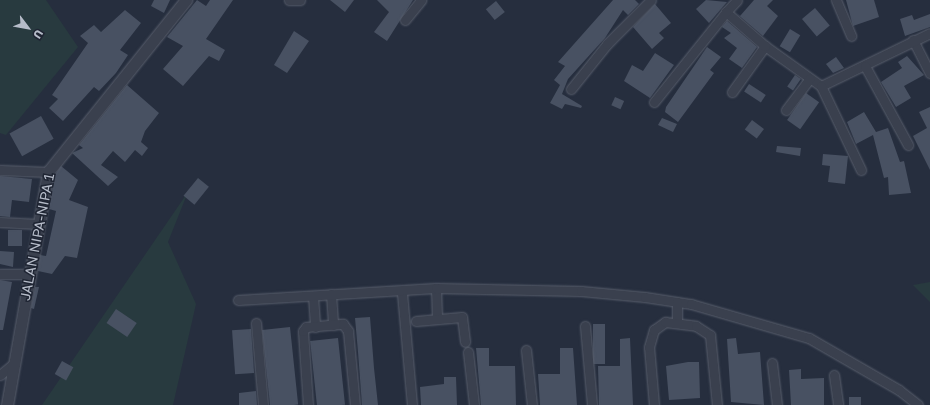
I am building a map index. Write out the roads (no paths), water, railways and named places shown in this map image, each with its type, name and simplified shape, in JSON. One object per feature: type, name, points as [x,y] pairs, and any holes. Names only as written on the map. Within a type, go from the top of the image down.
[{"type":"street","name":"JALAN NIPA-NIPA 1","points":[[8,405],[13,364],[28,274],[48,172],[128,70],[186,0]]},
{"type":"street","points":[[405,20],[421,0]]},
{"type":"street","points":[[571,89],[602,50],[651,0]]},
{"type":"street","points":[[654,102],[737,0]]},
{"type":"street","points":[[836,1],[851,36]]},
{"type":"street","points":[[726,12],[766,46],[809,79],[821,86],[861,170]]},
{"type":"street","points":[[821,86],[865,66],[913,40],[930,33]]},
{"type":"street","points":[[913,40],[930,73]]},
{"type":"street","points":[[732,92],[766,46]]},
{"type":"street","points":[[865,66],[908,145]]},
{"type":"street","points":[[786,110],[809,79]]},
{"type":"street","points":[[0,170],[48,172]]},
{"type":"street","points":[[0,222],[38,224]]},
{"type":"street","points":[[0,274],[28,274]]},
{"type":"street","points":[[436,288],[437,319]]},
{"type":"street","points":[[238,300],[331,294],[402,293],[436,288],[581,291],[677,302],[775,326],[809,338],[893,386],[918,405]]},
{"type":"street","points":[[402,293],[412,405]]},
{"type":"street","points":[[331,294],[333,325]]},
{"type":"street","points":[[313,296],[315,327]]},
{"type":"street","points":[[677,302],[678,323]]},
{"type":"street","points":[[416,321],[462,317],[465,342]]},
{"type":"street","points":[[256,323],[263,405]]},
{"type":"street","points":[[654,405],[651,335],[660,324],[678,323],[696,326],[710,335],[717,405]]},
{"type":"street","points":[[308,405],[302,336],[306,327],[343,324],[348,331],[355,405]]},
{"type":"street","points":[[585,326],[592,405]]},
{"type":"street","points":[[526,350],[532,405]]},
{"type":"street","points":[[468,352],[474,405]]},
{"type":"street","points":[[772,363],[777,405]]},
{"type":"street","points":[[0,376],[13,364]]},
{"type":"street","points":[[834,375],[838,405]]}]
